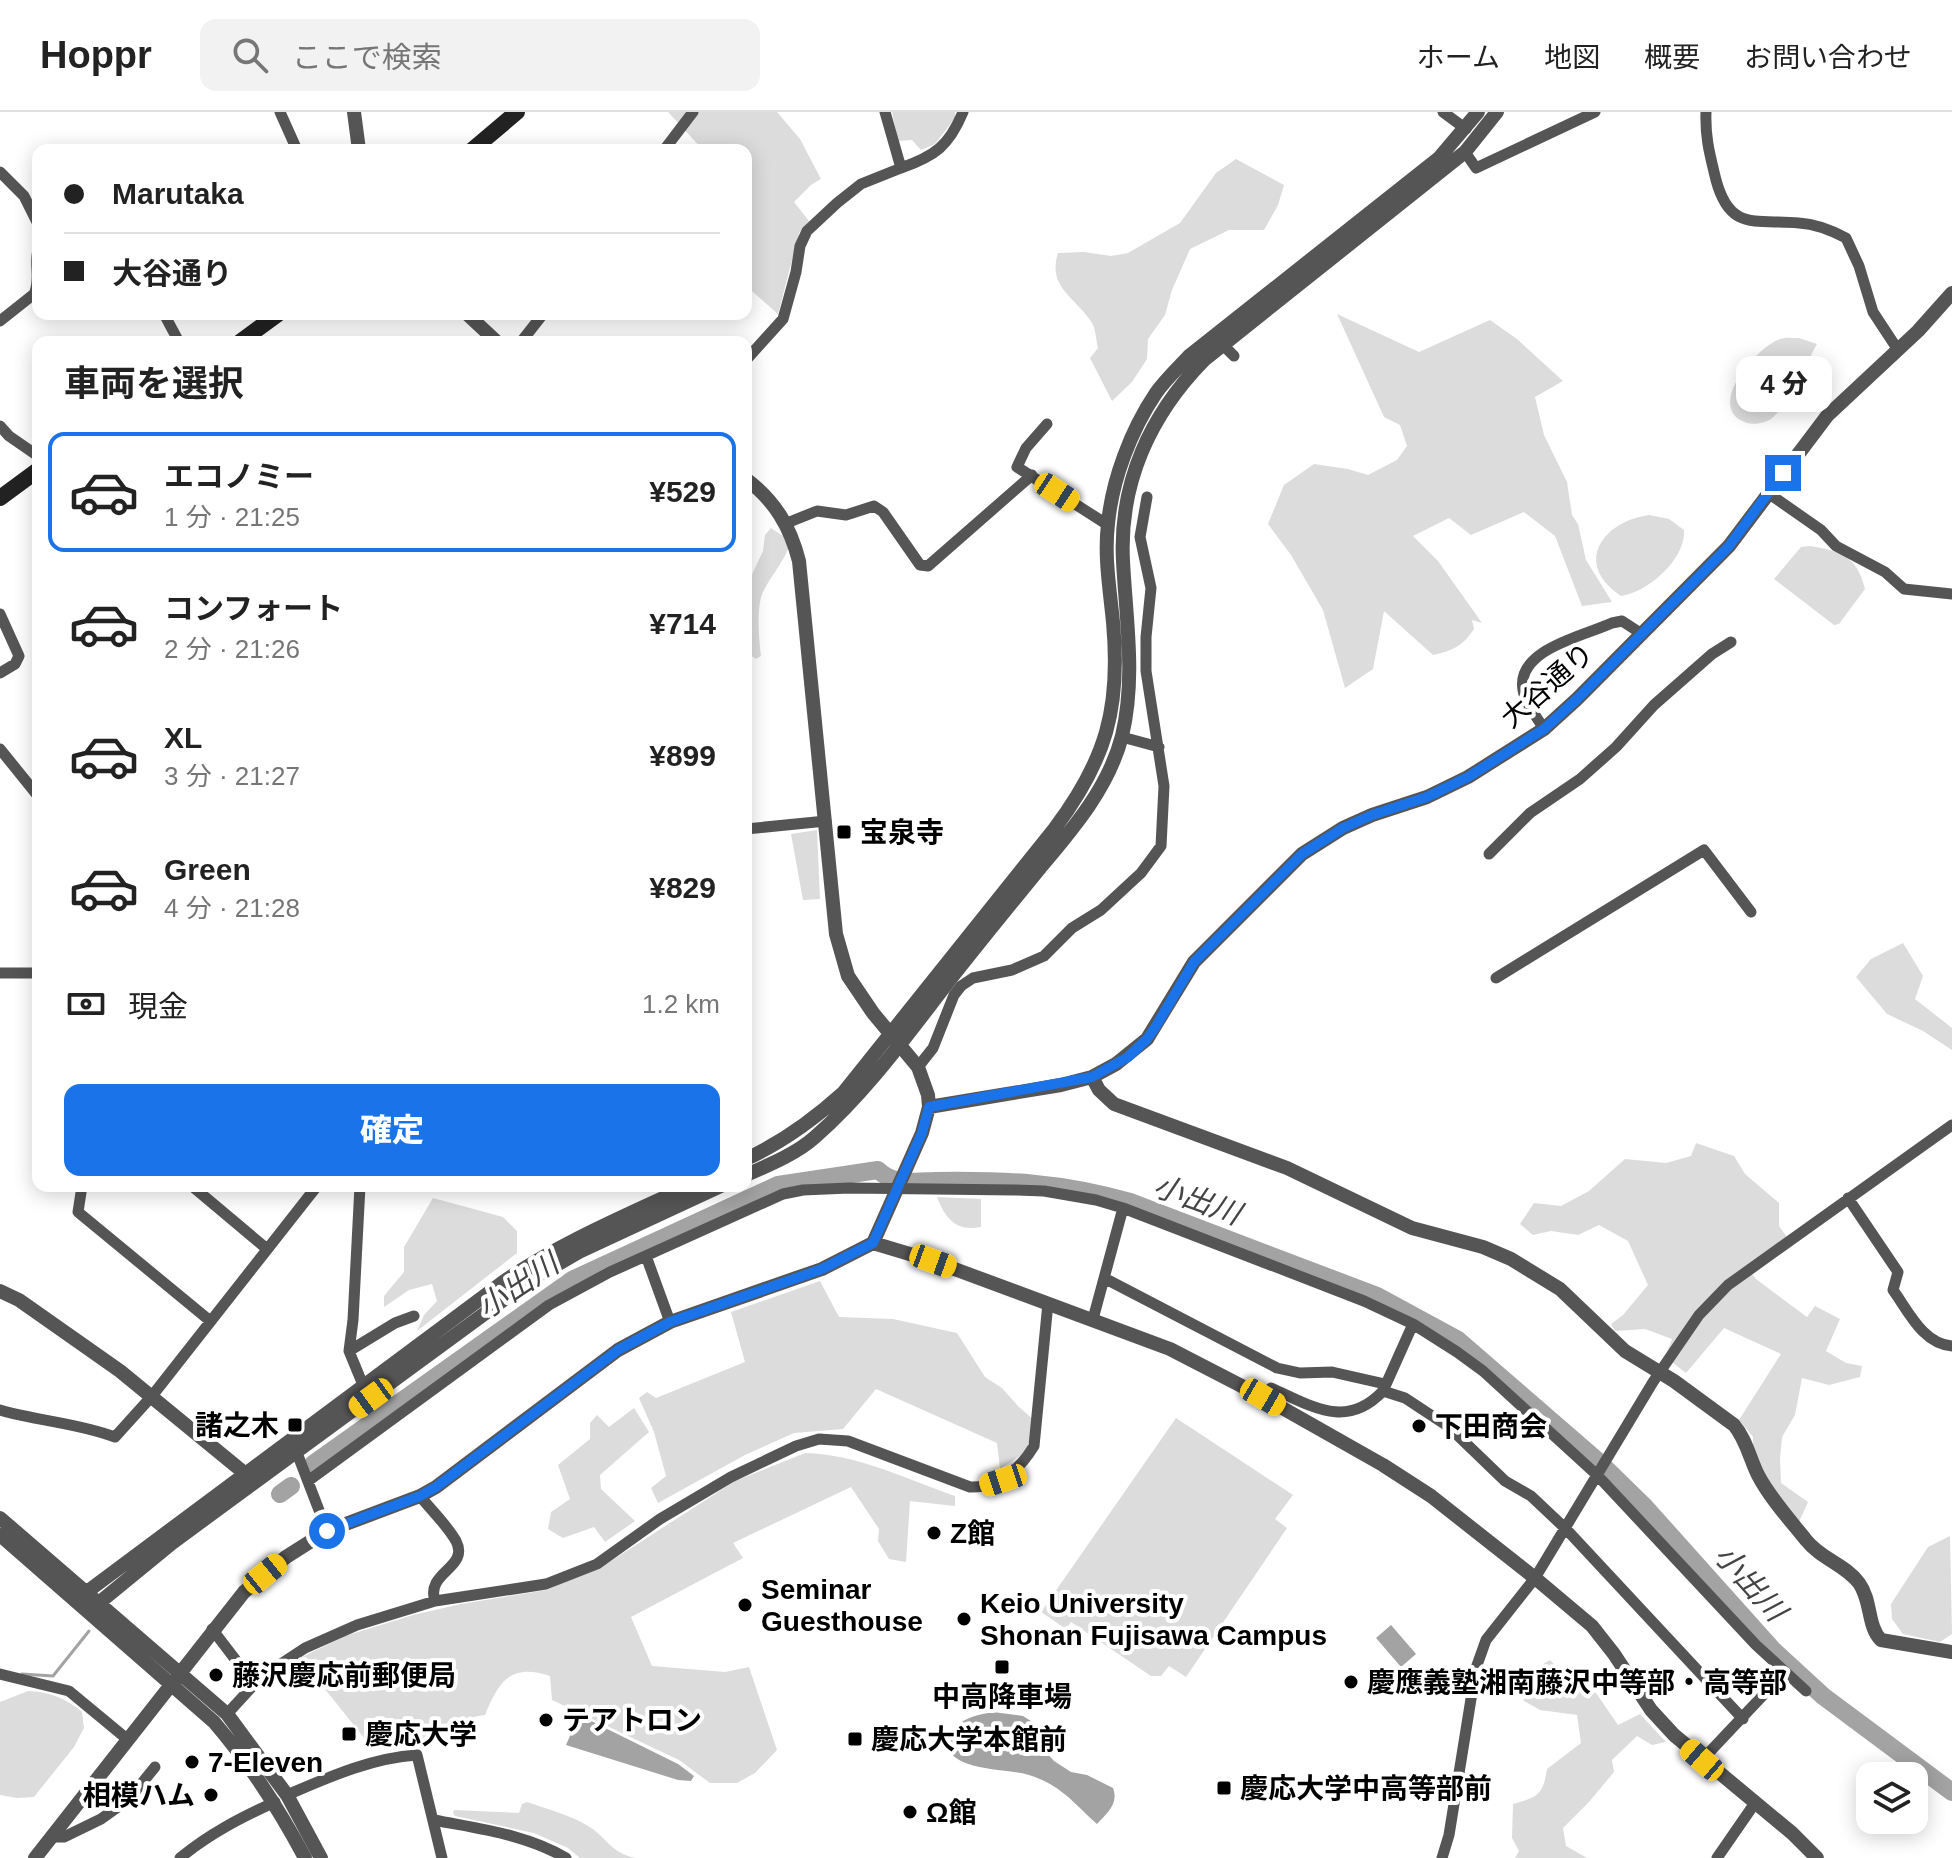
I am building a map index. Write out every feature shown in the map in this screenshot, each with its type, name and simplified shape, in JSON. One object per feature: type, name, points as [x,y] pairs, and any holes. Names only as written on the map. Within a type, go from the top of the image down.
[{"type":"main road","points":[[479,144],[517,112]]},
{"type":"main road","points":[[248,336],[270,320]]},
{"type":"main road","points":[[0,498],[32,474]]},
{"type":"street","points":[[280,112],[294,144]]},
{"type":"street","points":[[354,112],[358,144]]},
{"type":"street","points":[[669,144],[693,112]]},
{"type":"street","points":[[885,112],[901,168]]},
{"type":"street","points":[[752,353],[783,319],[800,246],[807,231],[861,184],[930,157],[953,135],[963,112]]},
{"type":"street","points":[[1443,112],[1466,129]]},
{"type":"street","points":[[752,1172],[812,1140],[841,1113],[1078,798],[1096,765],[1112,708],[1116,668],[1108,525],[1119,474],[1135,431],[1157,392],[1189,356],[1439,158],[1478,112]]},
{"type":"street","points":[[752,1156],[782,1142],[810,1122],[843,1093],[894,1039],[1078,823],[1105,781],[1122,737],[1130,688],[1130,637],[1123,559],[1126,500],[1138,461],[1158,419],[1179,386],[1229,350],[1465,152],[1497,112]]},
{"type":"street","points":[[1465,152],[1476,168],[1595,112]]},
{"type":"street","points":[[1706,112],[1705,137],[1722,199],[1729,210],[1741,219],[1756,223],[1816,225],[1846,238],[1859,266],[1873,312],[1898,350]]},
{"type":"street","points":[[0,172],[24,196],[32,212]]},
{"type":"street","name":"大谷通り","points":[[1092,1077],[1137,1049],[1156,1026],[1194,962],[1302,854],[1354,823],[1427,797],[1468,777],[1544,729],[1729,546],[1827,416],[1934,315],[1952,293]]},
{"type":"street","points":[[0,321],[32,296]]},
{"type":"street","points":[[473,320],[491,336]]},
{"type":"street","points":[[526,336],[538,320]]},
{"type":"street","points":[[1047,424],[1026,448],[1017,467],[1108,525]]},
{"type":"street","points":[[0,426],[32,452]]},
{"type":"street","points":[[787,523],[817,511],[846,515],[874,506],[883,512],[920,565],[928,566],[1032,475]]},
{"type":"street","points":[[35,1858],[212,1629],[244,1592],[286,1557],[327,1531],[436,1487],[618,1350],[670,1322],[822,1269],[873,1243],[922,1133],[929,1107],[928,1095],[918,1067],[859,994],[840,954],[799,561],[787,523],[763,492],[752,484]]},
{"type":"street","points":[[1768,493],[1821,530],[1836,546],[1885,572],[1904,589],[1952,594]]},
{"type":"street","points":[[918,1067],[933,1048],[954,995],[961,986],[973,978],[1012,970],[1044,956],[1072,928],[1101,910],[1151,861],[1161,846],[1164,786],[1146,671],[1151,588],[1140,537],[1147,497]]},
{"type":"street","points":[[0,614],[19,656],[15,664],[0,673]]},
{"type":"street","points":[[1544,729],[1523,690],[1526,668],[1532,660],[1549,648],[1612,623],[1622,621],[1642,634]]},
{"type":"street","points":[[1489,854],[1530,813],[1580,779],[1616,747],[1654,705],[1712,654],[1731,642]]},
{"type":"street","points":[[1122,737],[1159,747]]},
{"type":"street","points":[[0,749],[32,789]]},
{"type":"street","points":[[752,828],[826,821]]},
{"type":"street","points":[[1496,978],[1704,850],[1751,912]]},
{"type":"street","points":[[0,973],[32,973]]},
{"type":"street","points":[[929,1107],[1092,1077],[1099,1090],[1114,1104],[1287,1168],[1412,1228],[1483,1247],[1511,1259],[1560,1289],[1615,1343],[1698,1398],[1742,1434],[1759,1478],[1802,1535],[1825,1559],[1852,1575],[1861,1585],[1870,1603],[1874,1633],[1881,1640],[1952,1652]]},
{"type":"street","points":[[1442,1858],[1449,1835],[1480,1654],[1496,1623],[1535,1578],[1600,1469],[1699,1315],[1719,1293],[1952,1125]]},
{"type":"street","points":[[308,1481],[549,1305],[646,1256],[783,1194],[899,1183],[1044,1191],[1123,1208],[1364,1301],[1413,1324],[1483,1371],[1600,1469],[1784,1673],[1806,1691]]},
{"type":"street","points":[[81,1192],[78,1212],[209,1320]]},
{"type":"street","points":[[199,1192],[267,1249]]},
{"type":"street","points":[[0,1410],[53,1423],[89,1427],[115,1437],[152,1396],[312,1192]]},
{"type":"street","points":[[360,1192],[349,1351],[363,1385]]},
{"type":"street","points":[[94,1606],[363,1385],[538,1258],[676,1192]]},
{"type":"street","points":[[81,1595],[251,1478],[297,1453],[529,1281],[579,1252],[708,1192]]},
{"type":"street","points":[[1848,1198],[1898,1272],[1893,1290],[1930,1340],[1941,1346],[1952,1346]]},
{"type":"street","points":[[1093,1319],[1123,1208]]},
{"type":"street","points":[[873,1243],[933,1261],[1170,1349],[1263,1397],[1431,1496],[1592,1626],[1651,1710],[1674,1735],[1817,1858]]},
{"type":"street","points":[[646,1256],[670,1322]]},
{"type":"street","points":[[1104,1278],[1277,1368],[1300,1373],[1332,1372],[1384,1387],[1449,1427],[1486,1465],[1531,1496],[1566,1529],[1743,1719]]},
{"type":"street","points":[[0,1291],[19,1300],[152,1396],[251,1478]]},
{"type":"street","points":[[227,1714],[254,1684],[305,1648],[357,1625],[435,1601],[546,1584],[597,1564],[660,1519],[731,1477],[796,1446],[819,1439],[848,1441],[970,1487],[1003,1480],[1026,1460],[1034,1446],[1048,1303]]},
{"type":"street","points":[[349,1351],[395,1323],[414,1316]]},
{"type":"street","points":[[1263,1397],[1271,1388],[1330,1413],[1347,1413],[1372,1402],[1384,1387],[1413,1324]]},
{"type":"street","points":[[297,1453],[327,1531]]},
{"type":"street","points":[[420,1496],[456,1542],[458,1552],[456,1560],[434,1584],[432,1593],[435,1601]]},
{"type":"street","points":[[0,1518],[81,1595],[176,1678],[227,1714],[321,1858]]},
{"type":"street","points":[[0,1535],[81,1595]]},
{"type":"street","points":[[212,1629],[254,1684]]},
{"type":"street","points":[[1702,1760],[1784,1673]]},
{"type":"street","points":[[0,1674],[69,1691],[127,1739]]},
{"type":"street","points":[[176,1678],[281,1798],[305,1858]]},
{"type":"street","points":[[180,1858],[231,1822],[281,1798],[346,1770],[395,1756],[417,1755],[442,1858]]},
{"type":"street","points":[[51,1837],[64,1837],[101,1819],[129,1799],[155,1767]]},
{"type":"street","points":[[1717,1858],[1755,1803]]},
{"type":"street","points":[[434,1820],[520,1837],[545,1853],[566,1858]]},
{"type":"shaded area","points":[[668,112],[777,112],[800,139],[821,179],[794,202],[809,221],[799,233],[778,314],[752,291],[752,144],[697,144]]},
{"type":"shaded area","points":[[892,112],[955,112],[955,118],[935,144],[921,150],[912,140],[898,141]]},
{"type":"shaded area","points":[[1236,159],[1284,185],[1278,205],[1264,230],[1229,230],[1190,249],[1165,315],[1148,339],[1147,359],[1132,382],[1112,401],[1090,358],[1098,348],[1093,326],[1056,275],[1058,253],[1084,252],[1111,256],[1128,253],[1180,223],[1216,173]]},
{"type":"shaded area","points":[[1337,314],[1419,352],[1490,320],[1517,339],[1563,381],[1535,397],[1544,435],[1567,482],[1572,515],[1578,524],[1586,560],[1612,602],[1582,606],[1555,536],[1524,512],[1471,535],[1449,518],[1413,536],[1438,561],[1482,623],[1472,620],[1474,629],[1461,644],[1433,655],[1384,611],[1373,669],[1345,688],[1323,610],[1291,555],[1268,524],[1284,485],[1314,464],[1368,475],[1397,460],[1407,446],[1400,425],[1384,417]]},
{"type":"shaded area","points":[[1782,338],[1799,338],[1817,344],[1778,412],[1769,420],[1756,424],[1735,416],[1730,405],[1732,392],[1747,365],[1770,344]]},
{"type":"shaded area","points":[[1649,515],[1669,519],[1684,530],[1683,541],[1672,563],[1653,581],[1621,596],[1606,584],[1598,571],[1596,558],[1599,546],[1618,526]]},
{"type":"shaded area","points":[[771,528],[783,536],[789,547],[761,598],[761,656],[756,659],[752,656],[752,574],[763,551],[765,535]]},
{"type":"shaded area","points":[[1810,546],[1846,557],[1862,578],[1865,589],[1839,624],[1834,625],[1774,579],[1801,547]]},
{"type":"shaded area","points":[[817,830],[820,899],[803,900],[791,834]]},
{"type":"shaded area","points":[[1903,943],[1923,976],[1915,999],[1952,1028],[1952,1050],[1923,1031],[1887,1014],[1856,977],[1871,959]]},
{"type":"shaded area","points":[[1696,1143],[1734,1156],[1745,1174],[1779,1203],[1779,1226],[1789,1240],[1748,1269],[1756,1279],[1807,1317],[1815,1306],[1840,1319],[1826,1351],[1846,1363],[1862,1366],[1860,1377],[1829,1385],[1802,1378],[1795,1415],[1782,1437],[1780,1458],[1781,1483],[1808,1502],[1796,1523],[1753,1455],[1753,1437],[1739,1420],[1781,1354],[1724,1328],[1686,1373],[1665,1357],[1672,1339],[1645,1329],[1615,1331],[1611,1324],[1623,1315],[1648,1285],[1628,1241],[1599,1225],[1578,1235],[1551,1231],[1533,1235],[1520,1224],[1534,1203],[1561,1206],[1589,1191],[1625,1159],[1666,1163],[1691,1156]]},
{"type":"shaded area","points":[[937,1197],[981,1199],[981,1227],[965,1227],[953,1222]]},
{"type":"shaded area","points":[[433,1198],[503,1217],[517,1231],[517,1253],[417,1331],[424,1315],[437,1301],[432,1284],[409,1290],[384,1307],[384,1296],[404,1272],[404,1247]]},
{"type":"shaded area","points":[[820,1281],[839,1317],[893,1319],[957,1333],[985,1377],[1002,1388],[1035,1421],[1026,1452],[1000,1469],[997,1443],[876,1389],[843,1429],[794,1433],[745,1455],[658,1503],[651,1488],[666,1476],[654,1432],[639,1398],[647,1392],[656,1398],[745,1362],[731,1312]]},
{"type":"shaded area","points":[[634,1408],[649,1432],[600,1475],[601,1489],[635,1521],[605,1542],[594,1527],[563,1538],[548,1529],[551,1512],[570,1499],[558,1465],[590,1439],[590,1423],[597,1415],[609,1427]]},
{"type":"shaded area","points":[[1176,1418],[1293,1495],[1275,1519],[1287,1528],[1186,1677],[1169,1666],[1161,1676],[1151,1676],[1071,1622],[1066,1629],[1041,1612]]},
{"type":"shaded area","points":[[805,1453],[824,1454],[881,1468],[955,1496],[955,1506],[910,1501],[906,1562],[889,1559],[878,1541],[879,1529],[851,1487],[733,1543],[743,1558],[631,1617],[652,1666],[725,1672],[749,1667],[777,1750],[755,1773],[737,1783],[710,1783],[679,1760],[552,1700],[550,1676],[537,1673],[525,1672],[508,1678],[501,1684],[485,1715],[455,1724],[429,1741],[369,1744],[300,1658],[345,1636],[413,1615],[547,1590],[608,1563],[735,1481]]},
{"type":"shaded area","points":[[1950,1536],[1952,1634],[1940,1642],[1903,1634],[1892,1619],[1891,1604],[1928,1547]]},
{"type":"shaded area","points":[[1391,1625],[1416,1654],[1401,1667],[1376,1638]]},
{"type":"shaded area","points":[[1550,1660],[1576,1688],[1596,1693],[1618,1725],[1640,1714],[1666,1742],[1652,1745],[1637,1736],[1612,1760],[1614,1772],[1563,1828],[1566,1846],[1587,1858],[1515,1858],[1519,1851],[1512,1838],[1513,1804],[1538,1794],[1547,1769],[1581,1743],[1577,1715],[1540,1710],[1524,1701],[1518,1679]]},
{"type":"shaded area","points":[[28,1691],[64,1699],[82,1712],[84,1728],[74,1747],[34,1797],[0,1795],[0,1702]]},
{"type":"shaded area","points":[[993,1712],[1023,1716],[1031,1721],[1045,1751],[1054,1761],[1071,1772],[1087,1775],[1113,1788],[1113,1804],[1097,1824],[1046,1782],[1023,1773],[970,1765],[952,1754],[948,1745],[954,1729],[975,1716]]},
{"type":"shaded area","points":[[579,1715],[678,1764],[694,1776],[691,1781],[678,1780],[566,1745]]},
{"type":"shaded area","points":[[527,1802],[581,1822],[620,1853],[636,1858],[580,1858],[568,1848],[534,1833],[455,1816],[453,1813],[454,1810],[519,1813],[522,1804]]},
{"type":"waterway","name":"小出川","points":[[313,1464],[572,1280],[778,1185],[878,1170],[904,1182],[1010,1182],[1057,1186],[1105,1195],[1377,1296],[1458,1340],[1600,1463],[1645,1507],[1774,1651],[1823,1696],[1952,1792]]},
{"type":"waterway","name":"小出川","points":[[280,1494],[291,1486]]},
{"type":"waterway","points":[[22,1674],[53,1676],[89,1631]]},
{"type":"place","name":"宝泉寺","points":[[844,832]]},
{"type":"place","name":"諸之木","points":[[295,1425]]},
{"type":"place","name":"下田商会","points":[[1419,1426]]},
{"type":"place","name":"Ζ館","points":[[934,1533]]},
{"type":"place","name":"Seminar Guesthouse","points":[[745,1605]]},
{"type":"place","name":"Keio University Shonan Fujisawa Campus","points":[[964,1619]]},
{"type":"place","name":"中高降車場","points":[[1002,1667]]},
{"type":"place","name":"藤沢慶応前郵便局","points":[[216,1675]]},
{"type":"place","name":"慶應義塾湘南藤沢中等部・高等部","points":[[1351,1682]]},
{"type":"place","name":"テアトロン","points":[[546,1720]]},
{"type":"place","name":"慶応大学","points":[[349,1734]]},
{"type":"place","name":"慶応大学本館前","points":[[855,1739]]},
{"type":"place","name":"7-Eleven","points":[[192,1762]]},
{"type":"place","name":"慶応大学中高等部前","points":[[1224,1788]]},
{"type":"place","name":"相模ハム","points":[[211,1795]]},
{"type":"place","name":"Ω館","points":[[910,1812]]},
{"type":"route","points":[[327,1531],[436,1487],[618,1350],[643,1335],[696,1311],[822,1269],[873,1243],[922,1133],[929,1107],[1061,1085],[1104,1072],[1128,1057],[1147,1039],[1194,962],[1302,854],[1343,828],[1445,789],[1544,729],[1729,546],[1783,473]]}]
